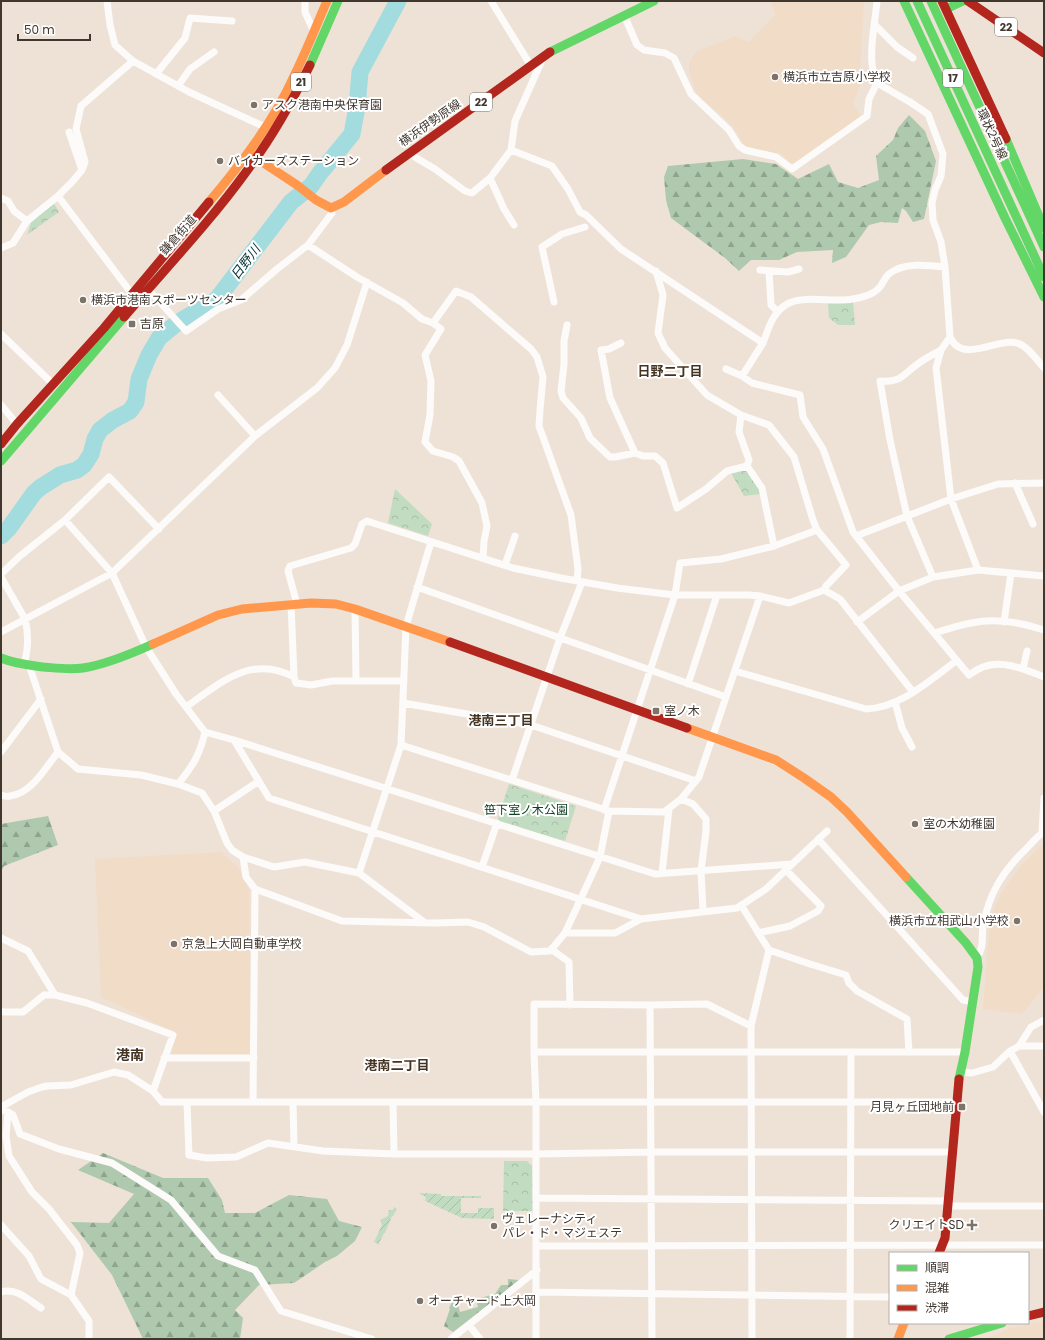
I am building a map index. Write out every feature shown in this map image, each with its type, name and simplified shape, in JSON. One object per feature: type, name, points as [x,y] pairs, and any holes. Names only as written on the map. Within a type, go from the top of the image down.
[{"type":"main road","name":"鎌倉街道","points":[[1,461],[106,340],[247,171],[252,155],[265,127],[294,77],[328,1]]},
{"type":"main road","name":"鎌倉街道","points":[[1,444],[17,424],[104,328],[240,165],[252,155],[282,116],[320,45],[338,1]]},
{"type":"main road","name":"横浜伊勢原線","points":[[331,208],[344,202],[408,153],[464,115],[552,50],[624,15],[637,5],[654,1]]},
{"type":"main road","points":[[904,1],[1005,218],[1044,297]]},
{"type":"main road","name":"環状2号線","points":[[917,1],[1044,276]]},
{"type":"main road","name":"環状2号線","points":[[931,1],[1044,247]]},
{"type":"main road","points":[[963,1],[944,5],[995,113],[1044,228]]},
{"type":"main road","name":"22","points":[[968,1],[1044,53]]},
{"type":"main road","points":[[252,155],[297,184],[316,200],[331,208]]},
{"type":"main road","points":[[1,658],[10,662],[26,665],[70,669],[84,668],[146,647],[218,615],[242,609],[311,603],[331,604],[355,609],[406,626],[637,711],[776,760],[795,771],[832,797],[866,832],[966,943],[976,958],[978,967],[956,1102],[945,1238],[941,1250]]},
{"type":"main road","points":[[1029,1316],[1044,1312]]},
{"type":"main road","points":[[898,1339],[904,1324]]},
{"type":"main road","points":[[949,1339],[999,1324]]},
{"type":"street","points":[[107,1],[115,46],[133,61],[178,86],[265,127]]},
{"type":"street","points":[[305,1],[305,12],[314,33]]},
{"type":"street","points":[[490,1],[531,66]]},
{"type":"street","points":[[877,1],[872,46],[872,68],[877,83],[928,114],[943,154],[941,176],[935,190],[932,203],[933,220],[941,242],[945,267],[950,337],[953,344],[964,349],[986,348],[1010,341],[1027,348],[1044,368]]},
{"type":"street","points":[[624,15],[637,45],[644,50],[665,53],[674,58],[691,94],[729,130],[739,146],[745,150],[776,157],[792,169],[867,116],[869,99],[877,83]]},
{"type":"street","points":[[156,74],[185,38],[190,18],[232,21]]},
{"type":"street","points":[[875,25],[897,47],[914,58]]},
{"type":"street","points":[[178,86],[190,69],[214,52]]},
{"type":"street","points":[[408,153],[435,169],[465,191],[472,193],[490,178],[511,150],[515,121],[544,56]]},
{"type":"street","points":[[1,248],[13,243],[27,221],[58,196],[82,170],[85,162],[76,129],[81,106],[133,61]]},
{"type":"street","points":[[69,132],[82,170]]},
{"type":"street","points":[[511,150],[552,166],[568,189],[580,212],[586,215],[621,249],[763,342]]},
{"type":"street","points":[[490,178],[504,210],[514,225]]},
{"type":"street","points":[[58,196],[132,294]]},
{"type":"street","points":[[1,198],[8,201],[14,211],[27,221]]},
{"type":"street","points":[[148,289],[186,330],[218,309],[241,300],[308,245],[332,213],[331,208]]},
{"type":"street","points":[[554,302],[542,247],[562,234],[585,227]]},
{"type":"street","points":[[308,245],[357,277],[403,303],[422,319],[433,323],[441,329],[425,355],[431,381],[430,415],[425,442],[433,451],[453,457],[459,461],[482,503],[487,526],[484,540],[483,558]]},
{"type":"street","points":[[742,376],[763,342],[771,320],[777,311],[790,303],[807,300],[851,300],[869,295],[878,289],[889,274],[901,268],[926,265],[945,267]]},
{"type":"street","points":[[760,270],[788,272],[799,269]]},
{"type":"street","points":[[404,681],[332,681],[311,684],[296,683],[294,677],[294,604],[288,571],[290,566],[351,548],[355,544],[362,524],[367,521],[505,565],[580,581],[675,595],[760,596],[789,604],[824,590],[846,565],[817,530],[794,457],[769,425],[741,415],[707,396],[665,348],[658,334],[663,295],[656,271]]},
{"type":"street","points":[[769,271],[771,305],[777,311]]},
{"type":"street","points":[[1,632],[112,574],[255,436],[317,388],[335,368],[347,345],[367,282]]},
{"type":"street","points":[[433,323],[456,291],[471,297],[531,349],[537,357],[543,376],[540,426],[571,515],[580,581],[512,780]]},
{"type":"street","points":[[567,325],[564,341],[564,364],[561,390],[563,398],[581,418],[590,438],[610,457],[635,453],[643,456],[655,456],[663,463],[677,508],[706,489],[727,471],[747,466]]},
{"type":"street","points":[[1,334],[53,384]]},
{"type":"street","points":[[950,337],[941,350],[936,368],[951,499],[978,570]]},
{"type":"street","points":[[621,343],[609,349],[601,350],[610,398],[635,453]]},
{"type":"street","points":[[933,577],[907,516],[890,440],[880,381],[888,382],[898,380],[919,363],[941,350]]},
{"type":"street","points":[[726,369],[742,376],[752,383],[800,395],[803,417],[823,449],[853,532],[899,591],[969,675],[983,666],[1000,664],[1023,669],[1044,678]]},
{"type":"street","points":[[218,395],[255,436]]},
{"type":"street","points":[[1,405],[17,424]]},
{"type":"street","points":[[741,415],[739,432],[749,460],[747,466]]},
{"type":"street","points":[[747,466],[762,488],[774,546]]},
{"type":"street","points":[[159,529],[109,477],[65,520],[20,556],[1,576],[26,619],[28,642],[26,665],[41,699],[58,752],[78,769],[141,775],[178,784],[202,793],[214,811],[226,843],[232,850],[243,857],[274,867],[305,862],[359,873],[424,922]]},
{"type":"street","points":[[1016,483],[1033,524]]},
{"type":"street","points":[[856,536],[951,499],[998,484],[1044,483]]},
{"type":"street","points":[[65,520],[112,574],[146,647],[176,694],[205,732],[656,874],[792,864]]},
{"type":"street","points":[[243,857],[246,877],[255,888],[342,921],[434,923],[468,922],[484,927],[532,952],[550,951],[565,933],[600,857],[607,810],[622,756],[675,595],[680,563],[722,559],[774,546],[817,530]]},
{"type":"street","points":[[505,565],[515,536]]},
{"type":"street","points":[[359,873],[401,745],[406,626],[431,542]]},
{"type":"street","points":[[857,622],[899,591],[933,577],[978,570],[1044,576]]},
{"type":"street","points":[[1004,622],[1011,573]]},
{"type":"street","points":[[417,587],[726,697]]},
{"type":"street","points":[[824,590],[840,599],[913,692]]},
{"type":"street","points":[[688,684],[717,595]]},
{"type":"street","points":[[401,745],[607,810],[664,812],[682,799],[699,777],[760,596]]},
{"type":"street","points":[[355,609],[356,681]]},
{"type":"street","points":[[934,633],[968,623],[986,621],[1029,625],[1044,630]]},
{"type":"street","points":[[1023,669],[1026,651]]},
{"type":"street","points":[[735,671],[866,709],[874,709],[894,702],[913,692],[956,661]]},
{"type":"street","points":[[186,707],[237,673],[269,668],[282,670],[294,677]]},
{"type":"street","points":[[1,752],[41,699]]},
{"type":"street","points":[[894,702],[902,728],[912,747]]},
{"type":"street","points":[[403,703],[531,725],[696,781]]},
{"type":"street","points":[[178,784],[189,770],[201,748],[205,732]]},
{"type":"street","points":[[234,740],[269,798],[580,900],[641,918],[737,908],[766,888],[826,831]]},
{"type":"street","points":[[1,795],[10,796],[23,792],[34,782],[58,752]]},
{"type":"street","points":[[214,811],[259,781]]},
{"type":"street","points":[[976,958],[982,949],[983,926],[990,901],[1000,878],[1016,859],[1043,832],[1044,798]]},
{"type":"street","points":[[682,799],[693,804],[706,819],[701,871],[703,912]]},
{"type":"street","points":[[662,873],[669,809]]},
{"type":"street","points":[[482,867],[497,823]]},
{"type":"street","points":[[818,839],[963,1000],[973,1002]]},
{"type":"street","points":[[758,933],[790,926],[818,911],[821,906],[786,870]]},
{"type":"street","points":[[253,1102],[255,888]]},
{"type":"street","points":[[741,905],[769,950],[846,975],[849,983],[856,991],[908,1019],[908,1052]]},
{"type":"street","points":[[565,933],[616,933],[641,918]]},
{"type":"street","points":[[1,938],[28,951],[55,995]]},
{"type":"street","points":[[551,950],[569,962],[570,1005]]},
{"type":"street","points":[[752,1339],[751,1026],[769,950]]},
{"type":"street","points":[[1,1011],[22,1012],[44,995],[55,995],[87,1003],[173,1035],[153,1091]]},
{"type":"street","points":[[536,1339],[537,1246],[534,1004],[707,1004],[751,1026]]},
{"type":"street","points":[[650,1005],[652,1339]]},
{"type":"street","points":[[960,1072],[972,1074],[993,1067],[1010,1051],[1019,1046],[1031,1027],[1044,1020]]},
{"type":"street","points":[[1019,1046],[1044,1046]]},
{"type":"street","points":[[1010,1051],[1044,1112]]},
{"type":"street","points":[[534,1052],[965,1052]]},
{"type":"street","points":[[850,1339],[851,1052]]},
{"type":"street","points":[[164,1058],[254,1058]]},
{"type":"street","points":[[3,1109],[28,1092],[47,1086],[71,1085],[114,1072],[128,1075],[153,1091],[162,1102],[187,1103],[956,1102]]},
{"type":"street","points":[[293,1102],[294,1146]]},
{"type":"street","points":[[393,1102],[394,1154]]},
{"type":"street","points":[[187,1103],[188,1155],[207,1158],[236,1157],[268,1143],[323,1151],[394,1154],[952,1152]]},
{"type":"street","points":[[3,1109],[8,1156],[32,1192],[49,1209],[77,1245],[80,1253],[71,1295]]},
{"type":"street","points":[[3,1109],[13,1114],[20,1134],[59,1149],[112,1163],[171,1200],[218,1256],[255,1270],[282,1310],[372,1339]]},
{"type":"street","points":[[536,1198],[850,1200],[1044,1206]]},
{"type":"street","points":[[1,1225],[29,1256],[41,1279],[71,1295],[89,1321],[89,1339]]},
{"type":"street","points":[[537,1246],[850,1246],[941,1250],[1001,1249],[1044,1245]]},
{"type":"street","points":[[451,1339],[537,1270]]},
{"type":"street","points":[[1,1292],[6,1290],[22,1294],[41,1308]]},
{"type":"street","points":[[536,1292],[889,1297]]},
{"type":"street","points":[[469,1326],[480,1339]]},
{"type":"shaded area","name":"横浜市立吉原小学校","points":[[781,1],[864,2],[860,68],[861,83],[853,104],[861,116],[796,164],[791,163],[779,152],[776,154],[749,148],[744,145],[733,126],[698,95],[689,71],[689,62],[697,51],[735,36],[748,42],[776,14],[771,3]]},
{"type":"shaded area","name":"横浜市立相武山小学校","points":[[1044,844],[1044,987],[1022,1014],[983,1009],[989,932],[993,910],[1001,894],[1019,868],[1036,850]]},
{"type":"shaded area","name":"京急上大岡自動車学校","points":[[221,852],[239,868],[249,890],[251,1056],[170,1054],[176,1033],[101,997],[95,859]]},
{"type":"shaded area","points":[[1044,1321],[1044,1339],[980,1339],[996,1335],[1007,1329]]},
{"type":"green space","points":[[909,115],[925,131],[936,161],[924,219],[913,222],[906,211],[902,208],[898,223],[881,222],[869,225],[846,257],[832,263],[833,250],[797,252],[779,260],[751,260],[739,271],[725,258],[671,218],[666,200],[664,177],[668,166],[743,159],[776,164],[798,179],[829,164],[838,182],[858,188],[879,180],[876,156],[893,140],[898,128]]},
{"type":"green space","points":[[53,202],[59,212],[27,235],[31,223]]},
{"type":"green space","points":[[853,302],[855,325],[838,325],[829,318],[828,303]]},
{"type":"green space","points":[[746,469],[760,488],[761,494],[744,496],[731,473]]},
{"type":"green space","points":[[395,489],[432,524],[428,536],[388,523]]},
{"type":"green space","name":"笹下室ノ木公園","points":[[509,784],[576,806],[565,841],[497,821]]},
{"type":"green space","points":[[48,816],[58,845],[4,866],[1,872],[1,824]]},
{"type":"green space","points":[[103,1153],[163,1178],[208,1178],[222,1200],[225,1213],[255,1213],[289,1195],[327,1199],[339,1221],[362,1227],[355,1241],[337,1256],[325,1262],[294,1283],[259,1285],[235,1310],[243,1318],[240,1339],[143,1339],[112,1275],[71,1222],[109,1223],[134,1194],[78,1170]]},
{"type":"green space","points":[[504,1161],[527,1161],[532,1166],[533,1211],[503,1211]]},
{"type":"green space","points":[[420,1193],[441,1194],[441,1196],[481,1196],[481,1198],[461,1198],[461,1213],[478,1213],[478,1208],[494,1208],[494,1219],[462,1218],[425,1201],[426,1197]]},
{"type":"green space","points":[[394,1207],[397,1209],[379,1243],[380,1245],[374,1242],[382,1225],[380,1220],[388,1216],[389,1210],[393,1210]]},
{"type":"green space","points":[[508,1279],[519,1280],[453,1332],[444,1326],[453,1300],[457,1301],[460,1312],[478,1307],[476,1299],[495,1294],[501,1285],[508,1285]]},
{"type":"waterway","name":"日野川","points":[[1,536],[9,528],[34,493],[41,487],[60,475],[77,470],[84,465],[91,454],[95,439],[100,430],[113,420],[130,411],[136,402],[139,379],[149,355],[159,338],[177,323],[217,299],[291,202],[311,186],[352,134],[357,107],[360,72],[398,1]]},
{"type":"traffic: fast","points":[[310,65],[338,1]]},
{"type":"traffic: fast","points":[[550,52],[654,1]]},
{"type":"traffic: fast","points":[[904,1],[1005,218],[1044,297]]},
{"type":"traffic: fast","points":[[917,1],[1044,277]]},
{"type":"traffic: fast","points":[[931,1],[1044,247]]},
{"type":"traffic: fast","points":[[946,9],[963,1]]},
{"type":"traffic: fast","points":[[1006,139],[1044,228]]},
{"type":"traffic: fast","points":[[1,461],[124,317]]},
{"type":"traffic: fast","points":[[1,658],[32,666],[78,669],[128,655],[153,644]]},
{"type":"traffic: fast","points":[[906,877],[966,943],[977,958],[978,967],[965,1052],[959,1079]]},
{"type":"traffic: fast","points":[[949,1339],[999,1324]]},
{"type":"traffic: slow","points":[[209,202],[245,157],[267,126],[286,93],[327,1]]},
{"type":"traffic: slow","points":[[250,154],[297,185],[316,200],[331,208],[344,202],[386,170]]},
{"type":"traffic: slow","points":[[153,644],[218,615],[242,609],[311,603],[336,604],[355,609],[450,642]]},
{"type":"traffic: slow","points":[[687,728],[776,760],[804,778],[831,797],[847,812],[906,877]]},
{"type":"traffic: slow","points":[[898,1339],[904,1324]]},
{"type":"traffic: jam","points":[[942,1],[1006,139]]},
{"type":"traffic: jam","points":[[968,1],[1044,53]]},
{"type":"traffic: jam","points":[[386,170],[550,52]]},
{"type":"traffic: jam","points":[[124,317],[202,228],[232,191],[264,147],[281,120],[310,65]]},
{"type":"traffic: jam","points":[[1,444],[17,424],[104,328],[209,202]]},
{"type":"traffic: jam","points":[[450,642],[687,728]]},
{"type":"traffic: jam","points":[[939,1252],[945,1238],[959,1079]]},
{"type":"traffic: jam","points":[[1029,1316],[1044,1312]]},
{"type":"place","name":"横浜市立吉原小学校","points":[[775,77]]},
{"type":"place","name":"アスク港南中央保育園","points":[[254,105]]},
{"type":"place","name":"バイカーズステーション","points":[[220,161]]},
{"type":"place","name":"横浜市港南スポーツセンター","points":[[83,300]]},
{"type":"place","name":"吉原","points":[[132,324]]},
{"type":"place","name":"室ノ木","points":[[656,711]]},
{"type":"place","name":"室の木幼稚園","points":[[915,824]]},
{"type":"place","name":"横浜市立相武山小学校","points":[[1017,921]]},
{"type":"place","name":"京急上大岡自動車学校","points":[[174,944]]},
{"type":"place","name":"月見ヶ丘団地前","points":[[962,1107]]},
{"type":"place","name":"クリエイトSD","points":[[972,1225]]},
{"type":"place","name":"ヴェレーナシティ パレ・ド・マジェステ","points":[[494,1226]]},
{"type":"place","name":"オーチャード上大岡","points":[[420,1301]]},
{"type":"district","name":"日野二丁目","points":[[670,371]]},
{"type":"district","name":"港南三丁目","points":[[501,720]]},
{"type":"district","name":"港南","points":[[130,1055]]},
{"type":"district","name":"港南二丁目","points":[[397,1065]]}]
